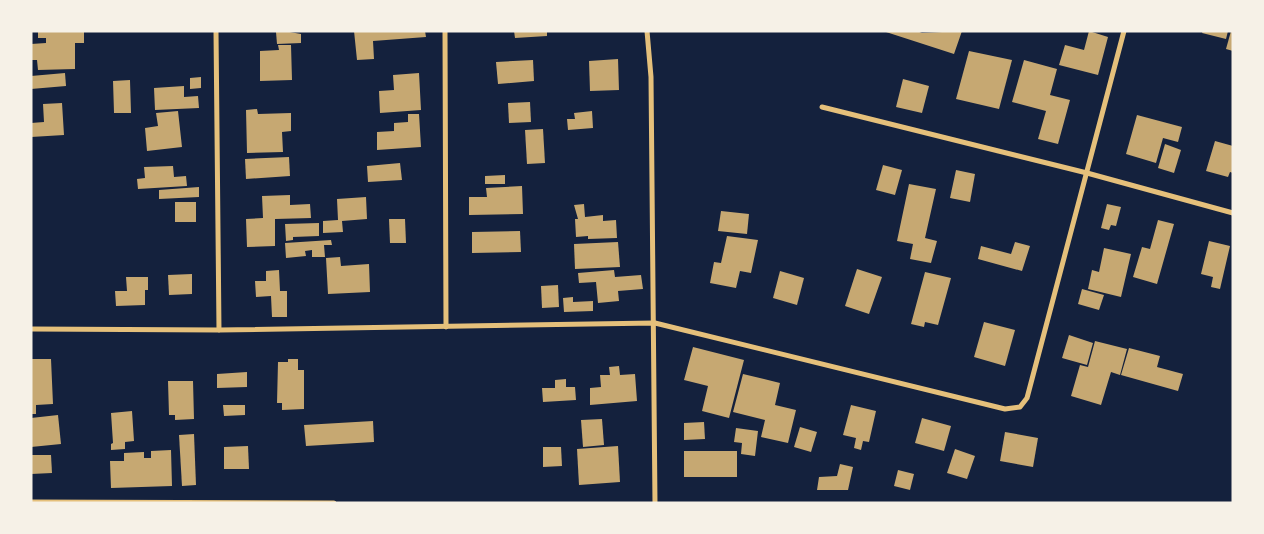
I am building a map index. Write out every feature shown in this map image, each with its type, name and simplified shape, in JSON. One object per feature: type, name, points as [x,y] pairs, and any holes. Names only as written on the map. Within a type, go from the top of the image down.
[{"type":"street","points":[[216,31],[219,330]]},
{"type":"street","points":[[445,31],[446,327]]},
{"type":"street","points":[[648,31],[651,77],[656,503]]},
{"type":"street","points":[[31,330],[219,330],[655,323],[1005,408],[1020,406],[1027,398],[1124,31]]},
{"type":"street","points":[[822,107],[1086,173],[1233,213]]},
{"type":"street","points":[[31,502],[334,503]]},
{"type":"building","points":[[38,31],[84,31],[84,43],[75,43],[75,69],[38,70],[37,60],[31,60],[31,44],[46,43],[46,38],[38,38]]},
{"type":"building","points":[[284,31],[301,34],[301,43],[277,44],[276,32]]},
{"type":"building","points":[[354,31],[425,31],[426,37],[373,41],[374,59],[357,60]]},
{"type":"building","points":[[514,31],[547,31],[547,36],[515,38]]},
{"type":"building","points":[[917,31],[922,33],[962,31],[954,54],[886,32]]},
{"type":"building","points":[[1089,31],[1108,37],[1098,75],[1059,65],[1065,45],[1084,50]]},
{"type":"building","points":[[1203,31],[1228,31],[1226,39],[1202,33]]},
{"type":"building","points":[[1231,31],[1233,31],[1233,51],[1226,49]]},
{"type":"building","points":[[278,45],[291,45],[292,80],[260,81],[260,51],[279,50]]},
{"type":"building","points":[[969,51],[1012,60],[999,109],[956,99]]},
{"type":"building","points":[[618,59],[619,90],[590,91],[589,61]]},
{"type":"building","points":[[533,60],[534,81],[498,84],[496,62]]},
{"type":"building","points":[[1024,60],[1057,69],[1050,95],[1070,100],[1058,144],[1038,139],[1046,111],[1012,102]]},
{"type":"building","points":[[65,73],[66,86],[31,89],[31,76]]},
{"type":"building","points":[[419,73],[421,110],[380,113],[379,91],[394,90],[393,75]]},
{"type":"building","points":[[201,77],[201,88],[190,89],[190,78]]},
{"type":"building","points":[[903,79],[929,86],[922,113],[896,107]]},
{"type":"building","points":[[130,80],[131,113],[114,113],[113,81]]},
{"type":"building","points":[[184,86],[184,97],[198,96],[199,108],[155,110],[154,88]]},
{"type":"building","points":[[530,102],[531,122],[509,123],[508,103]]},
{"type":"building","points":[[62,103],[64,135],[31,137],[31,123],[44,122],[43,104]]},
{"type":"building","points":[[257,109],[258,114],[291,113],[291,131],[282,132],[283,152],[247,153],[246,110]]},
{"type":"building","points":[[178,111],[182,147],[147,151],[145,128],[158,126],[156,113]]},
{"type":"building","points":[[592,111],[593,128],[568,130],[567,119],[575,119],[574,113]]},
{"type":"building","points":[[408,114],[419,114],[421,147],[377,150],[377,132],[394,131],[394,123],[408,122]]},
{"type":"building","points":[[1137,115],[1182,127],[1178,142],[1163,138],[1156,163],[1126,154]]},
{"type":"building","points":[[543,129],[545,163],[527,164],[525,130]]},
{"type":"building","points":[[1215,141],[1233,146],[1233,173],[1230,172],[1228,177],[1206,171]]},
{"type":"building","points":[[1165,144],[1181,150],[1174,173],[1158,168]]},
{"type":"building","points":[[289,157],[290,176],[246,179],[245,159]]},
{"type":"building","points":[[400,163],[402,180],[368,182],[367,166]]},
{"type":"building","points":[[883,165],[902,170],[895,195],[876,190]]},
{"type":"building","points":[[173,166],[174,177],[186,176],[187,186],[138,189],[137,179],[145,178],[144,167]]},
{"type":"building","points":[[956,170],[975,174],[970,202],[950,198]]},
{"type":"building","points":[[505,175],[505,184],[485,184],[485,176]]},
{"type":"building","points":[[909,184],[936,189],[925,238],[937,241],[931,263],[910,259],[913,244],[897,241]]},
{"type":"building","points":[[522,186],[523,214],[469,215],[469,197],[487,197],[486,188]]},
{"type":"building","points":[[199,187],[199,197],[159,199],[159,190]]},
{"type":"building","points":[[290,195],[290,205],[310,204],[311,218],[275,219],[275,246],[247,247],[246,219],[263,218],[262,196]]},
{"type":"building","points":[[366,197],[367,219],[342,221],[343,232],[323,233],[323,221],[338,220],[337,199]]},
{"type":"building","points":[[175,202],[196,202],[196,222],[175,222]]},
{"type":"building","points":[[584,204],[585,217],[603,215],[603,221],[616,220],[617,238],[588,239],[588,236],[576,237],[575,219],[578,219],[574,205]]},
{"type":"building","points":[[1107,204],[1121,207],[1116,226],[1111,225],[1109,230],[1101,228]]},
{"type":"building","points":[[721,211],[749,214],[747,234],[718,231]]},
{"type":"building","points":[[389,219],[405,219],[406,243],[390,243]]},
{"type":"building","points":[[1158,220],[1174,224],[1157,284],[1133,277],[1142,247],[1150,249]]},
{"type":"building","points":[[319,223],[319,236],[293,237],[293,240],[286,241],[285,224]]},
{"type":"building","points":[[520,231],[521,252],[472,253],[472,232]]},
{"type":"building","points":[[727,236],[758,240],[751,273],[740,271],[736,288],[710,283],[714,262],[721,263]]},
{"type":"building","points":[[331,240],[332,245],[324,245],[325,257],[312,257],[312,250],[305,251],[306,256],[286,258],[285,243]]},
{"type":"building","points":[[1209,241],[1230,246],[1220,289],[1211,287],[1213,277],[1201,274]]},
{"type":"building","points":[[618,242],[620,267],[575,269],[574,244]]},
{"type":"building","points":[[1015,242],[1030,246],[1022,271],[978,259],[981,246],[1011,254]]},
{"type":"building","points":[[1104,248],[1131,254],[1121,297],[1088,289],[1092,270],[1099,272]]},
{"type":"building","points":[[340,257],[341,266],[369,264],[370,292],[328,294],[326,258]]},
{"type":"building","points":[[857,269],[882,277],[869,314],[845,306]]},
{"type":"building","points":[[279,270],[280,291],[287,291],[287,317],[272,317],[271,296],[256,297],[255,281],[266,281],[266,271]]},
{"type":"building","points":[[614,270],[615,277],[641,275],[643,289],[618,291],[619,301],[598,303],[596,282],[579,283],[578,273]]},
{"type":"building","points":[[780,271],[804,278],[797,305],[773,298]]},
{"type":"building","points":[[925,272],[951,278],[938,325],[925,322],[924,327],[911,324]]},
{"type":"building","points":[[192,274],[192,294],[169,295],[168,275]]},
{"type":"building","points":[[126,277],[148,277],[148,290],[145,290],[145,305],[116,306],[115,291],[127,291]]},
{"type":"building","points":[[558,285],[559,307],[542,308],[541,286]]},
{"type":"building","points":[[1082,289],[1104,295],[1099,310],[1078,304]]},
{"type":"building","points":[[573,297],[573,302],[593,301],[593,311],[564,312],[563,298]]},
{"type":"building","points":[[984,322],[1015,330],[1005,366],[974,357]]},
{"type":"building","points":[[1069,335],[1093,343],[1087,365],[1062,358]]},
{"type":"building","points":[[1095,341],[1127,349],[1120,375],[1111,372],[1101,405],[1071,396],[1080,365],[1088,367]]},
{"type":"building","points":[[693,347],[744,360],[729,418],[702,411],[708,386],[684,380]]},
{"type":"building","points":[[1129,348],[1160,356],[1157,367],[1183,374],[1178,391],[1121,375]]},
{"type":"building","points":[[31,359],[51,359],[53,404],[36,405],[36,414],[31,414]]},
{"type":"building","points":[[288,359],[298,359],[298,370],[304,370],[304,409],[282,410],[282,403],[277,403],[278,362],[288,362]]},
{"type":"building","points":[[619,366],[620,375],[635,374],[637,401],[590,405],[590,388],[601,387],[600,375],[610,375],[609,367]]},
{"type":"building","points":[[247,372],[247,387],[217,388],[217,374]]},
{"type":"building","points":[[743,374],[780,383],[775,405],[796,410],[788,443],[761,437],[765,420],[733,412]]},
{"type":"building","points":[[566,379],[566,387],[575,387],[576,400],[543,402],[542,388],[555,388],[555,380]]},
{"type":"building","points":[[168,381],[193,381],[194,419],[175,420],[175,415],[169,415]]},
{"type":"building","points":[[223,405],[245,405],[245,415],[224,416]]},
{"type":"building","points":[[851,405],[876,411],[869,442],[863,441],[861,450],[854,448],[856,438],[843,435]]},
{"type":"building","points":[[132,411],[134,441],[125,442],[125,449],[111,450],[111,444],[113,443],[111,413]]},
{"type":"building","points":[[58,415],[61,444],[31,447],[31,418]]},
{"type":"building","points":[[922,418],[951,426],[944,451],[915,443]]},
{"type":"building","points":[[602,419],[604,445],[583,447],[581,420]]},
{"type":"building","points":[[373,421],[374,442],[306,446],[304,425]]},
{"type":"building","points":[[704,422],[705,439],[684,440],[684,423]]},
{"type":"building","points":[[800,427],[817,432],[811,452],[794,447]]},
{"type":"building","points":[[736,428],[758,431],[755,456],[741,454],[742,443],[734,442]]},
{"type":"building","points":[[1005,432],[1038,438],[1033,467],[1000,461]]},
{"type":"building","points":[[194,434],[196,485],[182,486],[179,435]]},
{"type":"building","points":[[248,446],[249,469],[224,469],[224,447]]},
{"type":"building","points":[[618,446],[620,482],[579,485],[577,449]]},
{"type":"building","points":[[543,447],[561,447],[562,466],[543,467]]},
{"type":"building","points":[[955,449],[975,456],[967,479],[947,473]]},
{"type":"building","points":[[171,450],[172,486],[111,488],[110,461],[124,461],[124,453],[144,452],[144,458],[151,458],[151,451]]},
{"type":"building","points":[[684,451],[737,451],[737,477],[684,477]]},
{"type":"building","points":[[31,455],[51,455],[52,473],[31,474]]},
{"type":"building","points":[[840,464],[853,467],[848,490],[817,490],[819,477],[837,476]]},
{"type":"building","points":[[898,470],[914,474],[910,490],[894,486]]}]
